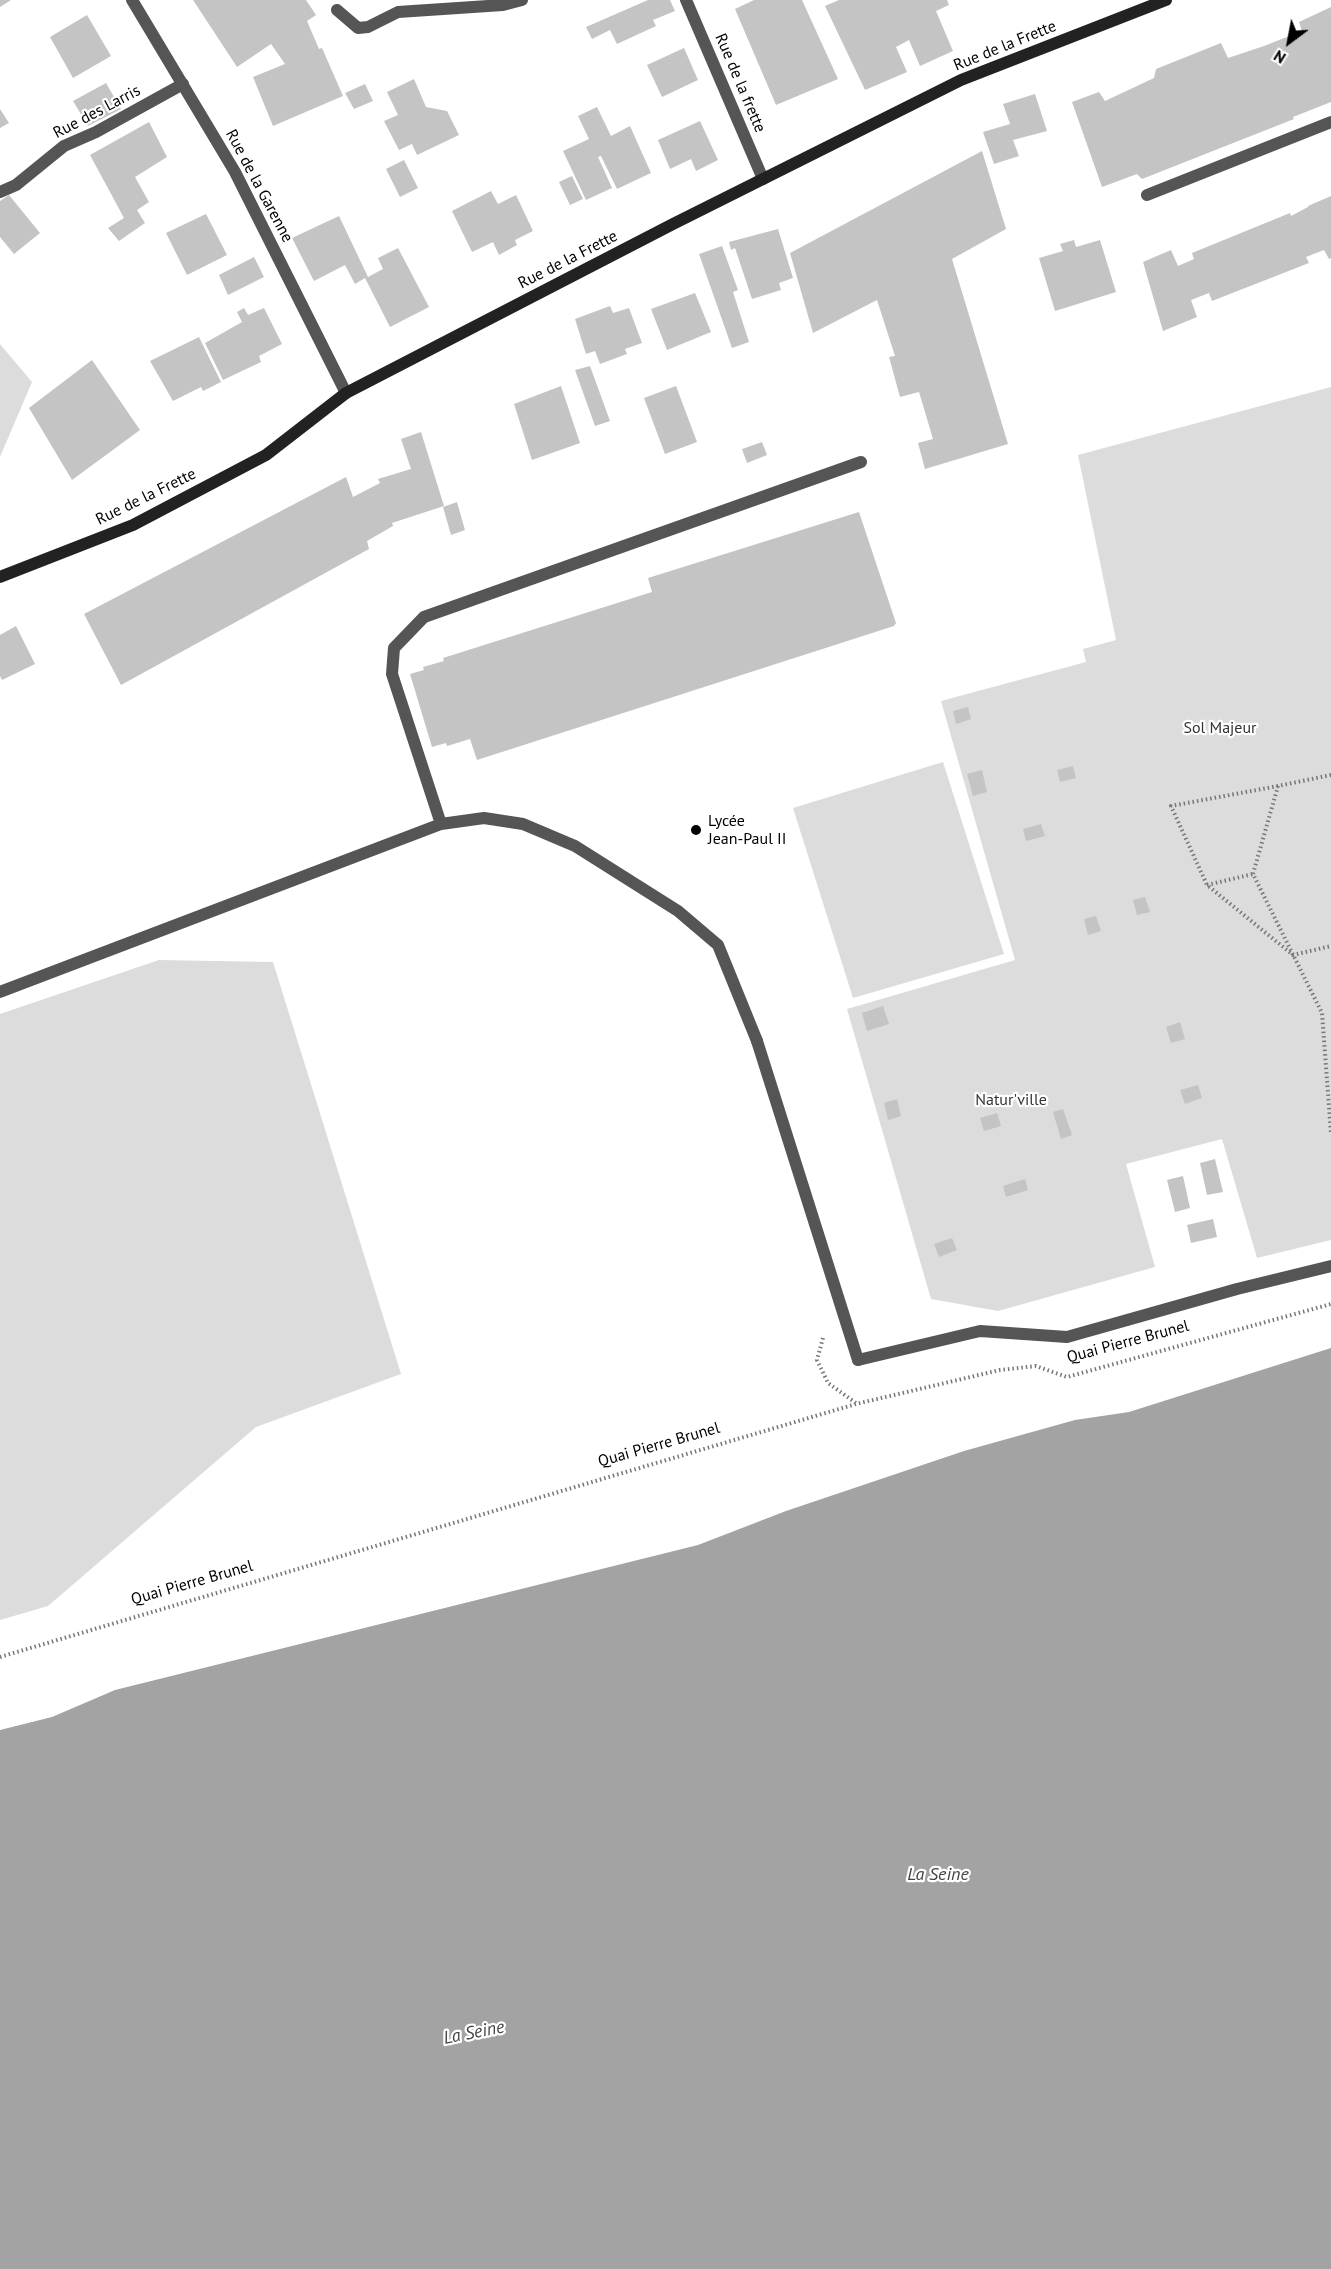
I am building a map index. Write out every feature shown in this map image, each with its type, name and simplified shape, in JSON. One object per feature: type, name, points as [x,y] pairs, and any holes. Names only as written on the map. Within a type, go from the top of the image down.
[{"type":"street","name":"Rue de la Garenne","points":[[132,0],[235,172],[346,393]]},
{"type":"street","points":[[337,10],[358,28],[368,27],[398,12],[503,5],[522,0]]},
{"type":"street","name":"Rue de la frette","points":[[686,0],[762,179]]},
{"type":"street","name":"Rue de la Frette","points":[[0,578],[133,525],[266,455],[346,393],[762,179],[962,80],[1163,1]]},
{"type":"street","name":"Rue des Larris","points":[[0,192],[16,185],[64,146],[96,132],[183,84]]},
{"type":"street","points":[[1147,195],[1331,122]]},
{"type":"street","points":[[0,992],[441,824],[392,674],[394,648],[424,617],[861,462]]},
{"type":"street","name":"Quai Pierre Brunel","points":[[441,824],[484,818],[523,824],[575,846],[678,911],[718,945],[757,1041],[858,1360],[980,1331],[1067,1337],[1237,1289],[1331,1266]]},
{"type":"path","points":[[1293,955],[1207,885],[1171,806],[1331,774]]},
{"type":"path","points":[[1278,786],[1253,874],[1322,1013],[1331,1134]]},
{"type":"path","points":[[1207,885],[1253,874]]},
{"type":"path","points":[[1293,955],[1331,946]]},
{"type":"path","name":"Quai Pierre Brunel","points":[[0,1657],[856,1404],[1000,1370],[1036,1366],[1067,1377],[1331,1304]]},
{"type":"green space","points":[[0,344],[32,382],[0,457]]},
{"type":"green space","points":[[1331,387],[1331,1240],[1257,1258],[1222,1139],[1126,1164],[1155,1267],[998,1311],[931,1299],[847,1009],[1015,960],[941,701],[1086,662],[1083,649],[1116,640],[1078,455]]},
{"type":"green space","points":[[943,762],[1004,954],[853,998],[793,808]]},
{"type":"green space","points":[[159,960],[273,962],[401,1374],[256,1427],[48,1606],[0,1620],[0,1014]]},
{"type":"water","name":"La Seine","points":[[1331,1348],[1331,2269],[0,2269],[0,1730],[52,1717],[115,1690],[698,1545],[786,1511],[964,1451],[1075,1420],[1129,1412]]},
{"type":"building","points":[[0,0],[11,0],[0,7]]},
{"type":"building","points":[[193,0],[306,0],[316,15],[307,21],[319,49],[322,48],[343,96],[273,126],[253,77],[285,64],[271,44],[237,67]]},
{"type":"building","points":[[648,0],[670,0],[675,11],[653,20],[656,26],[617,44],[610,30],[592,39],[586,27]]},
{"type":"building","points":[[754,0],[802,0],[838,79],[776,105],[735,9]]},
{"type":"building","points":[[839,0],[947,0],[949,5],[936,11],[953,51],[920,66],[909,40],[896,47],[907,72],[865,90],[825,6]]},
{"type":"building","points":[[1331,7],[1331,102],[1142,179],[1137,174],[1102,187],[1072,102],[1099,92],[1105,101],[1154,78],[1156,69],[1221,43],[1228,58],[1264,46],[1302,31],[1299,22]]},
{"type":"building","points":[[87,15],[111,56],[73,78],[50,37]]},
{"type":"building","points":[[684,48],[698,80],[662,97],[647,65]]},
{"type":"building","points":[[414,79],[426,107],[447,111],[459,135],[417,155],[412,144],[399,150],[384,121],[398,115],[387,92]]},
{"type":"building","points":[[106,83],[121,109],[88,126],[73,101]]},
{"type":"building","points":[[365,84],[373,101],[354,109],[345,93]]},
{"type":"building","points":[[1035,94],[1047,131],[1013,140],[1019,156],[994,164],[983,132],[1010,124],[1003,104]]},
{"type":"building","points":[[597,107],[611,136],[630,126],[651,173],[617,189],[601,156],[598,157],[612,188],[586,200],[563,151],[589,139],[578,116]]},
{"type":"building","points":[[0,109],[9,123],[0,128]]},
{"type":"building","points":[[700,121],[718,160],[696,171],[691,159],[670,169],[658,140]]},
{"type":"building","points":[[149,122],[167,157],[135,177],[149,202],[137,210],[145,223],[119,241],[108,228],[124,218],[90,155]]},
{"type":"building","points":[[982,151],[1006,229],[952,259],[1008,444],[925,469],[918,443],[933,439],[919,392],[900,397],[889,357],[895,356],[877,300],[813,333],[790,253]]},
{"type":"building","points":[[404,160],[418,188],[400,197],[386,169]]},
{"type":"building","points":[[572,176],[583,199],[570,205],[559,182]]},
{"type":"building","points":[[491,191],[498,204],[516,195],[533,231],[515,240],[517,245],[499,255],[493,242],[472,252],[452,211]]},
{"type":"building","points":[[9,195],[40,233],[14,254],[0,237],[0,201]]},
{"type":"building","points":[[1331,196],[1331,258],[1329,259],[1324,250],[1306,257],[1309,263],[1212,301],[1209,293],[1191,300],[1197,317],[1163,331],[1143,262],[1171,250],[1178,266],[1194,259],[1192,253],[1290,213],[1291,216]]},
{"type":"building","points":[[206,214],[227,255],[187,275],[166,233]]},
{"type":"building","points":[[339,216],[368,277],[383,269],[378,258],[398,248],[429,307],[390,327],[365,278],[355,284],[345,265],[314,281],[292,238]]},
{"type":"building","points":[[778,229],[793,278],[779,283],[781,290],[752,299],[735,248],[731,250],[729,242]]},
{"type":"building","points":[[1074,240],[1076,247],[1100,240],[1116,292],[1055,311],[1039,258],[1063,251],[1060,244]]},
{"type":"building","points":[[722,246],[738,290],[733,292],[749,342],[732,348],[699,254]]},
{"type":"building","points":[[254,257],[264,277],[228,295],[219,275]]},
{"type":"building","points":[[695,293],[711,332],[667,350],[651,309]]},
{"type":"building","points":[[610,306],[613,313],[629,308],[642,343],[625,349],[627,354],[600,364],[595,351],[586,354],[575,319]]},
{"type":"building","points":[[244,308],[248,315],[264,308],[282,344],[259,356],[261,362],[223,380],[205,343],[242,322],[237,312]]},
{"type":"building","points":[[199,337],[221,382],[203,391],[201,387],[173,401],[150,361]]},
{"type":"building","points":[[92,360],[140,430],[72,480],[29,408]]},
{"type":"building","points":[[590,366],[610,421],[595,426],[575,370]]},
{"type":"building","points":[[561,386],[580,443],[532,460],[514,404]]},
{"type":"building","points":[[676,386],[697,442],[665,454],[644,398]]},
{"type":"building","points":[[421,432],[444,506],[392,523],[393,526],[367,541],[369,549],[121,685],[84,614],[346,477],[353,497],[380,483],[378,479],[411,469],[401,439]]},
{"type":"building","points":[[762,442],[767,455],[747,463],[742,449]]},
{"type":"building","points":[[457,502],[465,530],[451,535],[443,507]]},
{"type":"building","points":[[859,512],[896,623],[894,626],[477,760],[470,739],[447,746],[446,743],[432,747],[410,674],[424,670],[423,667],[444,661],[443,658],[652,592],[648,578]]},
{"type":"building","points":[[16,626],[35,664],[2,680],[0,676],[0,635]]},
{"type":"building","points":[[968,707],[971,719],[956,724],[953,711]]},
{"type":"building","points":[[1073,766],[1076,778],[1060,782],[1057,770]]},
{"type":"building","points":[[982,770],[987,792],[973,796],[967,774]]},
{"type":"building","points":[[1041,824],[1045,836],[1026,841],[1023,829]]},
{"type":"building","points":[[1145,897],[1150,912],[1137,915],[1133,900]]},
{"type":"building","points":[[1096,916],[1101,931],[1088,935],[1084,919]]},
{"type":"building","points":[[883,1006],[889,1024],[867,1031],[862,1013]]},
{"type":"building","points":[[1180,1022],[1185,1039],[1171,1043],[1166,1027]]},
{"type":"building","points":[[1198,1085],[1202,1098],[1185,1104],[1180,1090]]},
{"type":"building","points":[[897,1099],[901,1116],[888,1120],[884,1103]]},
{"type":"building","points":[[1063,1109],[1072,1135],[1061,1139],[1053,1112]]},
{"type":"building","points":[[997,1113],[1001,1126],[984,1131],[980,1118]]},
{"type":"building","points":[[1215,1159],[1223,1192],[1207,1195],[1200,1163]]},
{"type":"building","points":[[1183,1176],[1190,1208],[1175,1212],[1167,1180]]},
{"type":"building","points":[[1025,1179],[1028,1190],[1006,1197],[1003,1186]]},
{"type":"building","points":[[1213,1219],[1217,1237],[1191,1243],[1187,1225]]},
{"type":"building","points":[[952,1238],[957,1250],[939,1257],[934,1244]]},
{"type":"place","name":"Lycée Jean-Paul II","points":[[696,830]]},
{"type":"park label","name":"Sol Majeur","points":[[1220,728]]},
{"type":"park label","name":"Natur'ville","points":[[1011,1100]]}]
